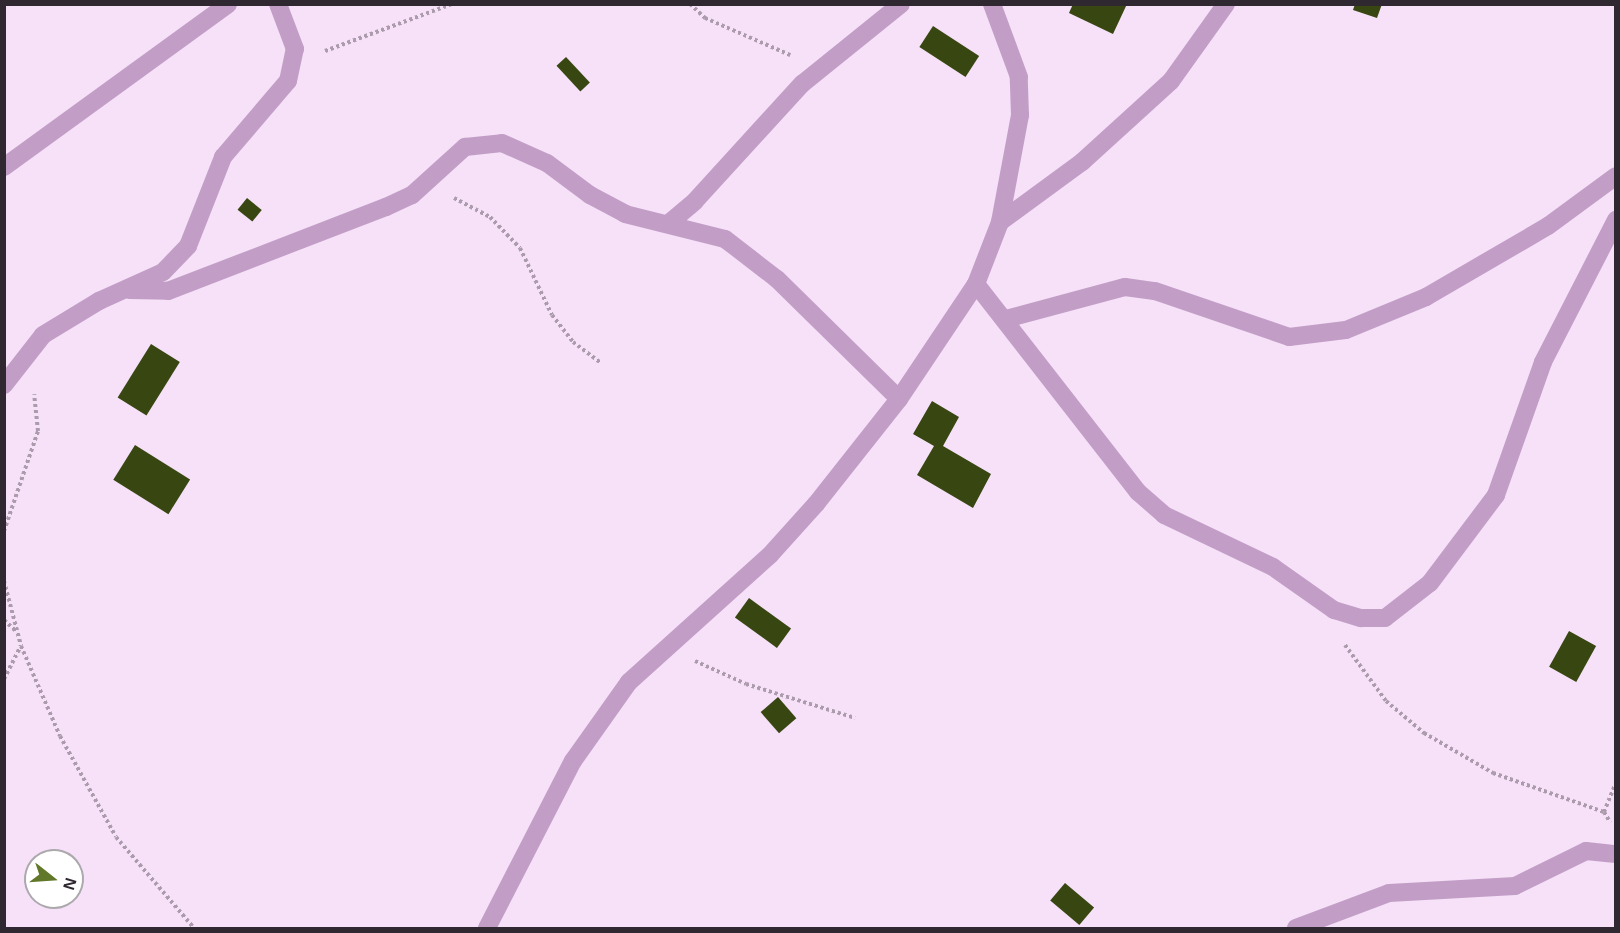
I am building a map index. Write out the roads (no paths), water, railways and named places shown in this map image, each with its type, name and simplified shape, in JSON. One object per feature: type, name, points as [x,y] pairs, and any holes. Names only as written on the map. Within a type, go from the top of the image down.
[{"type":"street","points":[[4,166],[228,4]]},
{"type":"street","points":[[4,385],[26,355],[63,321],[164,272],[188,246],[223,157],[242,130],[281,95],[294,65],[295,49],[278,4]]},
{"type":"street","points":[[668,224],[695,201],[780,107],[824,67],[901,4]]},
{"type":"street","points":[[487,928],[573,761],[629,682],[770,555],[899,399],[976,284],[1000,222],[1020,115],[1019,77],[992,4]]},
{"type":"street","points":[[1000,222],[1082,162],[1171,81],[1226,4]]},
{"type":"street","points":[[129,290],[176,288],[412,195],[465,147],[502,143],[547,163],[608,207],[725,239],[747,254],[899,399]]},
{"type":"street","points":[[1006,319],[1125,287],[1155,291],[1289,337],[1347,330],[1426,297],[1548,226],[1616,176]]},
{"type":"street","points":[[976,284],[1006,319],[1138,492],[1164,515],[1273,567],[1334,610],[1361,618],[1385,618],[1430,583],[1478,521],[1505,475],[1544,362],[1616,220]]},
{"type":"street","points":[[1296,928],[1389,893],[1515,886],[1586,851],[1616,854]]}]
